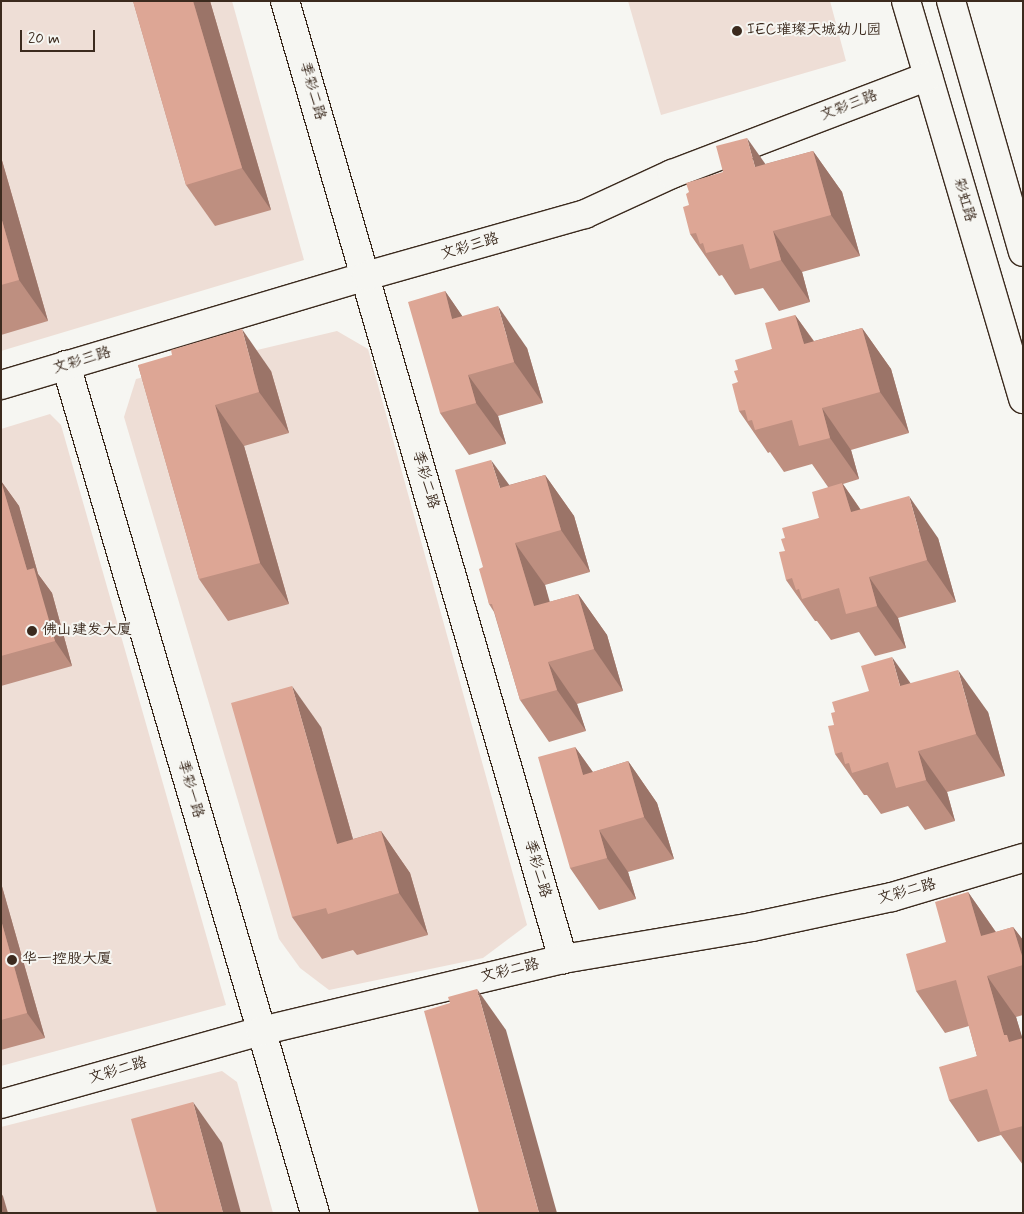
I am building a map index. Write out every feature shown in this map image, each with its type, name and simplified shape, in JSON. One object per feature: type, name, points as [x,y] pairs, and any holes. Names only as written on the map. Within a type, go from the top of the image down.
[{"type":"street","name":"季彩二路","points":[[285,1],[563,959]]},
{"type":"street","name":"彩虹路","points":[[906,1],[1023,399]]},
{"type":"street","points":[[951,1],[1023,252]]},
{"type":"street","name":"文彩三路","points":[[1,384],[366,276],[584,214],[672,174],[928,76]]},
{"type":"street","name":"季彩一路","points":[[66,366],[315,1213]]},
{"type":"street","name":"文彩二路","points":[[1,1104],[261,1030],[563,959],[752,927],[892,897],[1023,858]]},
{"type":"shaded area","points":[[1,1],[232,1],[304,260],[1,351]]},
{"type":"shaded area","name":"IEC璀璨天城幼儿园","points":[[628,1],[830,1],[846,61],[661,115]]},
{"type":"shaded area","points":[[337,331],[368,349],[527,925],[483,958],[329,990],[300,968],[279,939],[124,417],[136,379]]},
{"type":"shaded area","points":[[50,414],[61,425],[226,1005],[1,1066],[1,429]]},
{"type":"shaded area","points":[[222,1071],[237,1082],[273,1213],[1,1213],[1,1127]]},
{"type":"building","points":[[133,1],[193,1],[242,168],[186,185]]},
{"type":"building","points":[[747,138],[755,167],[813,151],[831,215],[773,231],[781,260],[750,269],[743,244],[706,253],[703,243],[700,244],[696,233],[690,234],[683,207],[689,205],[686,194],[689,192],[686,183],[723,172],[716,146]]},
{"type":"building","points":[[1,217],[19,280],[1,285]]},
{"type":"building","points":[[445,291],[452,319],[498,306],[514,362],[468,375],[476,403],[440,413],[408,302]]},
{"type":"building","points":[[795,315],[804,344],[862,328],[880,392],[822,408],[830,438],[799,446],[792,420],[755,430],[752,420],[748,421],[745,410],[739,411],[732,384],[738,382],[734,371],[738,370],[735,360],[772,349],[765,323]]},
{"type":"building","points":[[242,329],[259,392],[215,405],[260,563],[199,579],[138,365],[172,355],[171,350]]},
{"type":"building","points":[[491,460],[500,488],[545,475],[561,530],[515,543],[534,606],[578,594],[594,649],[548,662],[557,690],[520,700],[492,604],[489,604],[479,569],[483,567],[455,470]]},
{"type":"building","points":[[1,481],[27,570],[34,568],[55,641],[1,656]]},
{"type":"building","points":[[842,483],[851,512],[909,496],[927,560],[869,577],[877,606],[846,614],[839,588],[802,599],[799,589],[796,590],[792,578],[786,580],[779,552],[785,551],[781,539],[785,538],[782,528],[819,518],[812,492]]},
{"type":"building","points":[[892,657],[900,686],[958,670],[976,734],[918,751],[926,780],[896,788],[888,762],[852,773],[849,763],[845,764],[842,752],[835,754],[828,726],[834,725],[831,713],[835,712],[832,702],[869,691],[861,666]]},
{"type":"building","points":[[292,686],[337,844],[381,831],[399,893],[328,914],[326,908],[292,917],[231,703]]},
{"type":"building","points":[[575,747],[583,775],[628,761],[644,817],[599,830],[607,858],[570,868],[538,757]]},
{"type":"building","points":[[968,892],[981,936],[1013,927],[1023,959],[1023,965],[987,976],[1004,1035],[1007,1035],[1009,1042],[1023,1038],[1023,1126],[1000,1132],[987,1089],[949,1100],[939,1067],[977,1056],[956,980],[916,991],[906,954],[946,942],[935,902]]},
{"type":"building","points":[[1,920],[27,1013],[1,1020]]},
{"type":"building","points":[[477,989],[539,1213],[479,1213],[424,1011],[450,1003],[448,997]]},
{"type":"building","points":[[193,1102],[223,1213],[157,1213],[131,1119]]},
{"type":"place","name":"IEC璀璨天城幼儿园","points":[[737,31]]},
{"type":"place","name":"佛山建发大厦","points":[[32,631]]},
{"type":"place","name":"华一控股大厦","points":[[12,960]]}]
